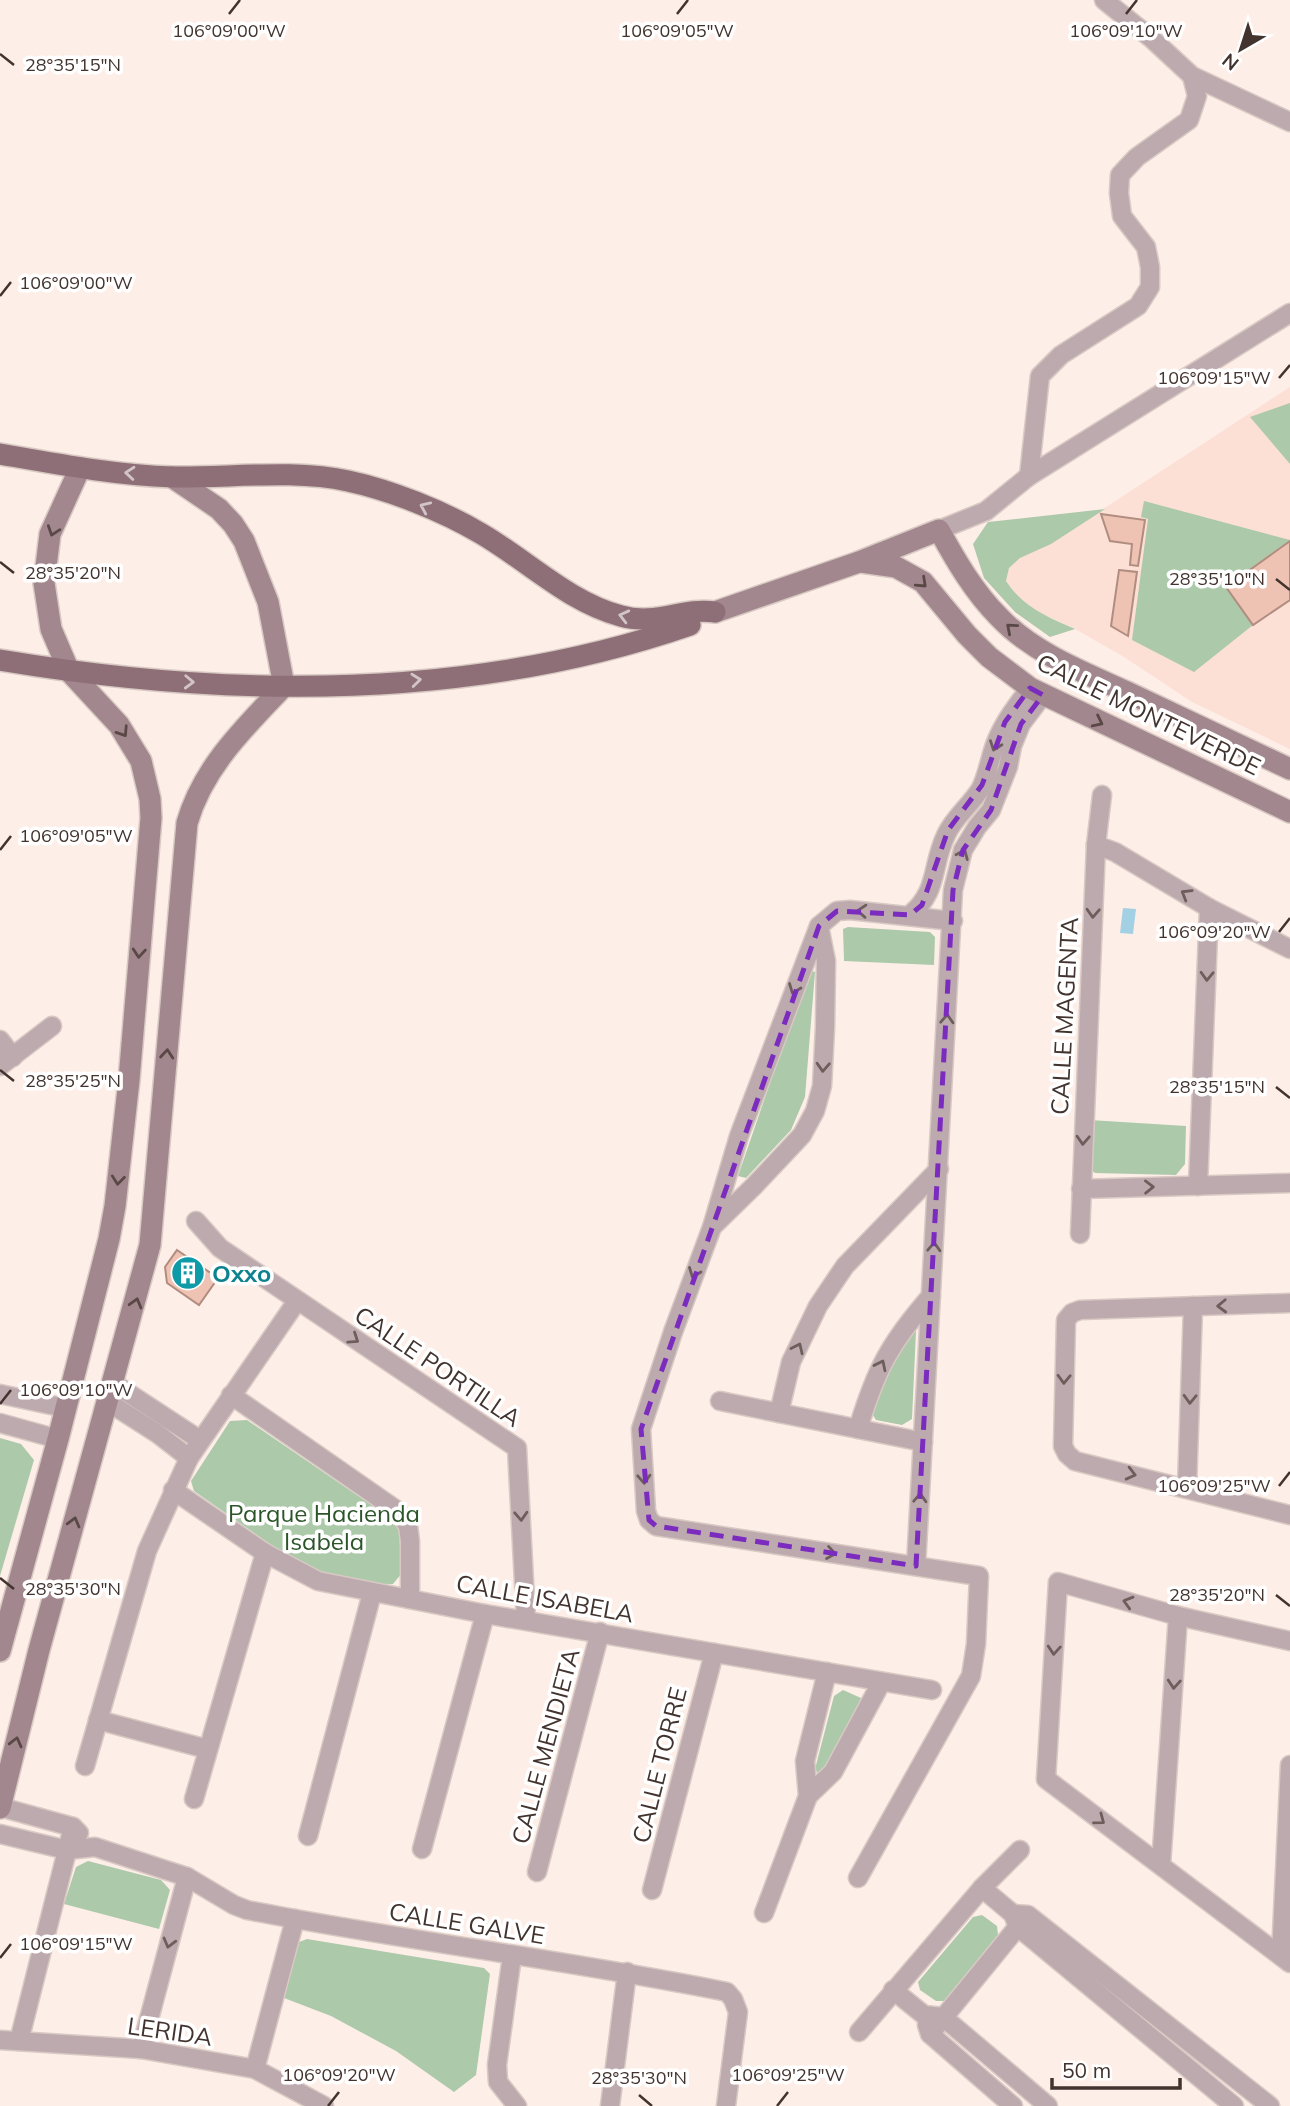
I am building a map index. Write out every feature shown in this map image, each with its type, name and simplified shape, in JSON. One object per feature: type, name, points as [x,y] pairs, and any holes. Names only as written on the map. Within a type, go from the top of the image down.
[{"type":"main road","points":[[0,454],[80,468],[172,477],[315,476],[346,480],[390,492],[480,532],[596,608],[642,620],[699,611],[715,612]]},
{"type":"main road","points":[[39,1650],[1,1645],[58,1439],[111,1228],[129,1080],[151,818],[150,799],[141,761],[119,726],[69,671],[51,629],[44,583],[50,534],[80,468]]},
{"type":"main road","points":[[172,477],[219,509],[244,541],[268,602],[284,686]]},
{"type":"main road","points":[[0,660],[69,671],[175,681],[284,686],[388,683],[553,662],[702,621],[715,612],[859,562],[939,530]]},
{"type":"main road","name":"CALLE MONTEVERDE","points":[[939,530],[956,562],[977,592],[999,618],[1026,641],[1063,662],[1290,769]]},
{"type":"main road","name":"CALLE MONTEVERDE","points":[[859,562],[896,567],[923,582],[989,657],[1037,691],[1290,813]]},
{"type":"main road","points":[[0,1808],[39,1650],[150,1245],[187,823],[191,807],[214,764],[236,736],[284,686]]},
{"type":"main road","points":[[129,1080],[164,1084]]},
{"type":"street","points":[[1104,0],[1192,76],[1290,122]]},
{"type":"street","points":[[1029,475],[1040,376],[1061,355],[1138,306],[1150,287],[1146,247],[1122,216],[1120,175],[1137,157],[1189,120],[1197,96],[1192,76]]},
{"type":"street","points":[[939,530],[986,511],[1029,475],[1290,313]]},
{"type":"street","points":[[910,915],[922,905],[929,894],[939,849],[947,830],[972,803],[982,785],[1005,722],[1037,691]]},
{"type":"street","points":[[916,1566],[953,890],[963,850],[976,827],[992,810],[1012,746],[1037,691]]},
{"type":"street","name":"CALLE MAGENTA","points":[[1080,1234],[1096,845],[1102,795]]},
{"type":"street","points":[[1096,845],[1115,852],[1209,908],[1290,949]]},
{"type":"street","points":[[1198,1186],[1209,908]]},
{"type":"street","points":[[858,1878],[971,1676],[975,1660],[979,1576],[656,1526],[649,1520],[646,1511],[641,1429],[676,1322],[712,1227],[739,1136],[819,926],[837,911],[910,915],[953,921]]},
{"type":"street","points":[[712,1227],[802,1135],[815,1111],[822,1086],[825,1039],[826,961],[819,926]]},
{"type":"street","points":[[0,1040],[7,1062],[52,1026]]},
{"type":"street","points":[[779,1413],[791,1362],[818,1306],[845,1266],[939,1169]]},
{"type":"street","points":[[1081,1189],[1290,1183]]},
{"type":"street","name":"CALLE PORTILLA","points":[[196,1221],[219,1248],[517,1448],[526,1620]]},
{"type":"street","points":[[858,1429],[870,1387],[884,1358],[904,1327],[931,1296]]},
{"type":"street","points":[[85,1766],[146,1551],[173,1490],[200,1440],[297,1301]]},
{"type":"street","points":[[1290,1303],[1080,1310],[1072,1313],[1066,1320],[1063,1446],[1075,1461],[1290,1515]]},
{"type":"street","points":[[1186,1488],[1193,1306]]},
{"type":"street","points":[[111,1392],[144,1413],[200,1440]]},
{"type":"street","points":[[231,1395],[398,1511],[408,1526],[410,1599]]},
{"type":"street","points":[[58,1439],[5,1424],[8,1396],[65,1408]]},
{"type":"street","points":[[720,1401],[923,1442]]},
{"type":"street","points":[[144,1413],[189,1458]]},
{"type":"street","name":"CALLE ISABELA","points":[[173,1490],[265,1553],[318,1581],[485,1614],[932,1690]]},
{"type":"street","points":[[194,1799],[265,1553]]},
{"type":"street","points":[[1285,1960],[1046,1779],[1058,1582],[1178,1616],[1290,1640]]},
{"type":"street","points":[[308,1836],[372,1593]]},
{"type":"street","points":[[422,1849],[485,1614]]},
{"type":"street","points":[[1161,1865],[1178,1616]]},
{"type":"street","name":"CALLE MENDIETA","points":[[537,1872],[600,1632]]},
{"type":"street","name":"CALLE TORRE","points":[[652,1890],[714,1653]]},
{"type":"street","points":[[764,1913],[808,1796],[805,1761],[827,1672]]},
{"type":"street","points":[[808,1796],[833,1772],[881,1683]]},
{"type":"street","points":[[98,1720],[207,1749]]},
{"type":"street","points":[[1285,1960],[1290,1765]]},
{"type":"street","name":"CALLE GALVE","points":[[0,1808],[73,1827],[94,1847]]},
{"type":"street","points":[[19,2041],[73,1827]]},
{"type":"street","name":"CALLE GALVE","points":[[0,1834],[67,1850],[94,1847],[187,1877],[234,1905],[296,1919],[512,1956],[627,1972],[727,1992],[738,2012],[726,2106]]},
{"type":"street","points":[[859,2032],[982,1888],[1020,1850]]},
{"type":"street","points":[[141,2049],[187,1877]]},
{"type":"street","points":[[982,1888],[1266,2105]]},
{"type":"street","points":[[930,2034],[1020,1918]]},
{"type":"street","points":[[1020,1918],[1234,2106]]},
{"type":"street","points":[[255,2069],[296,1919]]},
{"type":"street","points":[[512,1956],[497,2065],[498,2082],[517,2106]]},
{"type":"street","points":[[610,2106],[627,1972]]},
{"type":"street","points":[[893,1990],[924,2015],[943,2018],[1048,2106]]},
{"type":"street","points":[[924,2015],[930,2034],[1013,2106]]},
{"type":"street","name":"LERIDA","points":[[0,2040],[141,2049],[255,2069],[324,2106]]},
{"type":"highlighted area","points":[[1030,688],[1043,695],[1021,724],[991,810],[963,850],[953,890],[916,1566],[656,1526],[649,1520],[641,1429],[819,926],[837,911],[910,915],[922,905],[948,830],[982,785],[1005,722]]},
{"type":"shaded area","points":[[1290,387],[1290,749],[1192,702],[1124,657],[1075,629],[1035,611],[1015,595],[1006,581],[1009,568],[1020,558],[1051,543]]},
{"type":"green space","points":[[1290,403],[1290,464],[1250,417]]},
{"type":"green space","points":[[1144,501],[1290,540],[1226,586],[1253,625],[1194,672],[1132,640],[1148,519],[1141,517]]},
{"type":"green space","points":[[1105,509],[1051,544],[1020,558],[1009,568],[1006,581],[1020,598],[1045,615],[1075,629],[1050,637],[1015,612],[984,578],[973,544],[988,522]]},
{"type":"green space","points":[[848,927],[930,932],[935,937],[934,965],[844,961],[843,929]]},
{"type":"green space","points":[[809,970],[815,972],[805,1097],[791,1130],[746,1178],[738,1176]]},
{"type":"green space","points":[[1090,1120],[1186,1126],[1185,1164],[1176,1175],[1095,1173],[1088,1167]]},
{"type":"green space","points":[[908,1331],[916,1331],[912,1419],[902,1425],[876,1420],[871,1412],[882,1372]]},
{"type":"green space","name":"Parque Hacienda Isabela","points":[[247,1420],[395,1521],[399,1532],[402,1573],[393,1584],[374,1585],[307,1570],[194,1491],[191,1481],[230,1421]]},
{"type":"green space","points":[[0,1438],[21,1444],[34,1460],[0,1576]]},
{"type":"green space","points":[[843,1690],[861,1698],[861,1708],[825,1774],[819,1775],[815,1769],[834,1696]]},
{"type":"green space","points":[[88,1861],[161,1880],[170,1890],[159,1929],[64,1904],[76,1867]]},
{"type":"green space","points":[[982,1915],[997,1926],[998,1935],[944,2001],[936,2001],[920,1990],[918,1982],[973,1917]]},
{"type":"green space","points":[[307,1939],[484,1968],[490,1974],[476,2075],[454,2092],[396,2051],[331,2016],[284,1998],[299,1942]]},
{"type":"water","points":[[1123,908],[1136,909],[1133,934],[1120,933]]},
{"type":"building","points":[[1101,514],[1145,520],[1138,566],[1130,565],[1132,544],[1110,541]]},
{"type":"building","points":[[1290,541],[1290,600],[1253,625],[1226,587]]},
{"type":"building","points":[[1119,570],[1137,572],[1128,636],[1111,626]]},
{"type":"building","name":"Oxxo","points":[[177,1250],[218,1278],[199,1305],[167,1283],[165,1267]]},
{"type":"place","name":"Oxxo","points":[[188,1273]]}]
